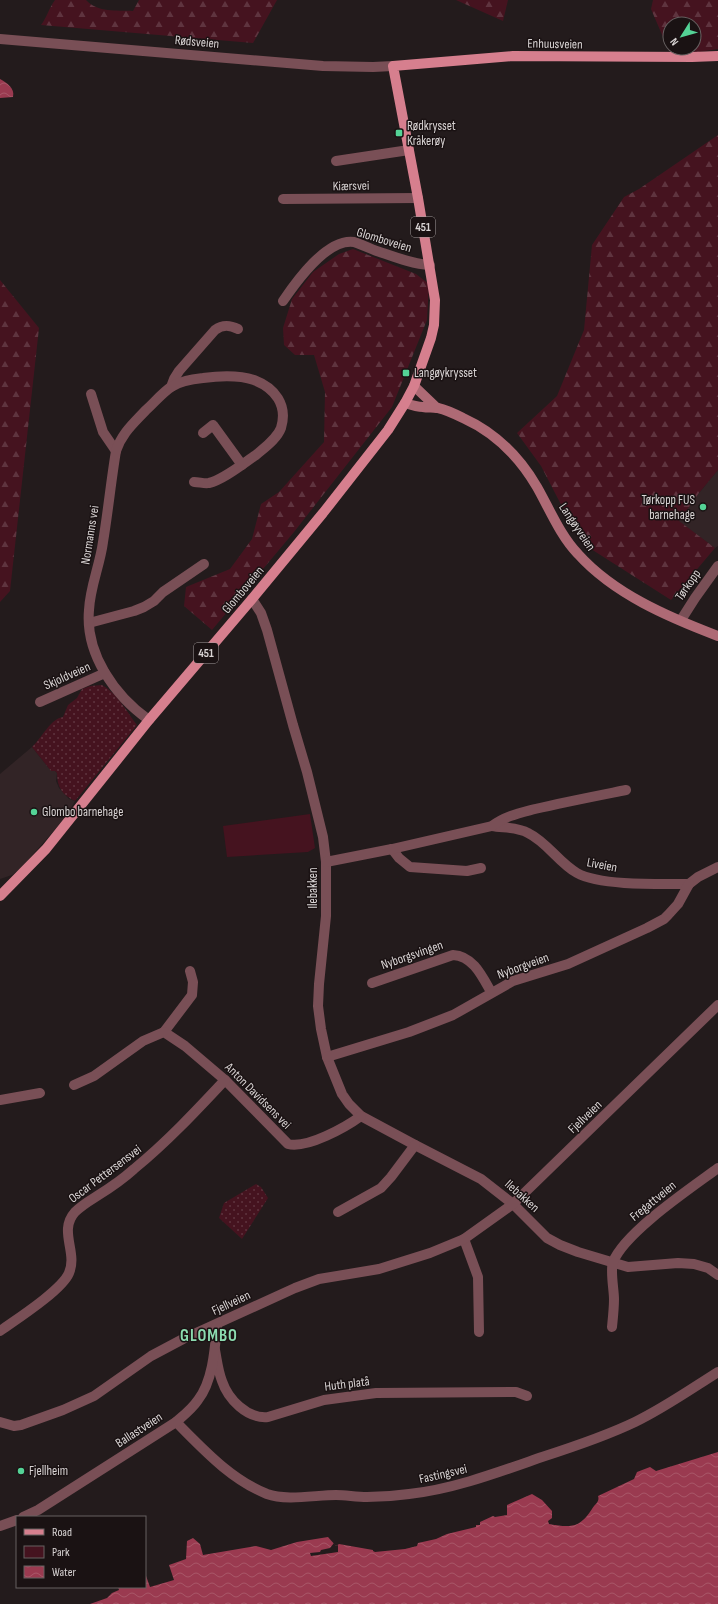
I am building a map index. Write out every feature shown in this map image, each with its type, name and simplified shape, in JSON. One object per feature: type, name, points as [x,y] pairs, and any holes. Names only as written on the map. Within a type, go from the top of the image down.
[{"type":"main road","name":"Enhuusveien","points":[[393,66],[513,56],[718,56]]},
{"type":"main road","name":"Glomboveien","points":[[0,896],[46,849],[150,720],[252,599],[368,457],[405,403],[414,386],[431,338],[434,325],[435,300],[418,198],[393,66]]},
{"type":"main road","name":"Langøyveien","points":[[414,386],[437,408]]},
{"type":"main road","name":"Langøyveien","points":[[405,403],[422,407],[437,408],[456,414],[488,432],[514,454],[537,488],[568,543],[586,564],[619,589],[646,604],[718,636]]},
{"type":"street","name":"Rødsveien","points":[[0,39],[323,66],[393,66]]},
{"type":"street","points":[[336,161],[409,150]]},
{"type":"street","name":"Kiærsvei","points":[[284,199],[418,198]]},
{"type":"street","name":"Glomboveien","points":[[283,301],[296,283],[318,258],[344,243],[355,242],[411,263],[430,265]]},
{"type":"street","name":"Normanns vei","points":[[171,387],[179,371],[216,330],[227,325],[238,329]]},
{"type":"street","name":"Normanns vei","points":[[150,720],[135,710],[105,673],[94,649],[89,623],[88,611],[90,598],[103,542],[116,451],[121,438],[133,424],[171,387],[188,380],[208,377],[231,377],[253,380],[267,387],[277,396],[281,406],[282,417],[280,429],[267,446],[226,475],[209,483],[194,482]]},
{"type":"street","points":[[91,394],[103,432],[116,451]]},
{"type":"street","points":[[203,433],[213,425],[242,465]]},
{"type":"street","points":[[89,623],[144,607],[204,564]]},
{"type":"street","name":"Tørkopp","points":[[681,620],[718,566]]},
{"type":"street","name":"Ilebakken","points":[[252,599],[261,613],[268,630],[318,814],[326,862],[326,916],[318,1006],[327,1057],[342,1094],[349,1104],[361,1116],[481,1179],[513,1204],[547,1238],[560,1245],[628,1267],[678,1263],[694,1264],[708,1268],[718,1276]]},
{"type":"street","name":"Skjoldveien","points":[[40,702],[105,673]]},
{"type":"street","name":"Liveien","points":[[326,862],[392,849],[492,826],[517,814],[555,804],[626,790]]},
{"type":"street","name":"Liveien","points":[[492,826],[527,832],[538,839],[566,866],[584,876],[610,881],[689,884]]},
{"type":"street","points":[[392,849],[399,858],[410,867],[435,870],[454,869],[467,871],[481,868]]},
{"type":"street","points":[[689,884],[698,877],[718,867]]},
{"type":"street","name":"Nyborgveien","points":[[327,1057],[429,1025],[453,1014],[513,981],[568,964],[595,952],[664,919],[678,904],[689,884]]},
{"type":"street","name":"Nyborgsvingen","points":[[372,983],[453,955],[461,955],[474,965],[491,992]]},
{"type":"street","points":[[74,1085],[94,1076],[144,1041],[164,1032],[192,995],[193,982],[190,971]]},
{"type":"street","name":"Fjellveien","points":[[0,1422],[14,1426],[21,1425],[63,1410],[88,1399],[151,1356],[183,1339],[217,1325],[295,1288],[319,1279],[379,1269],[430,1253],[464,1239],[513,1204],[718,1005]]},
{"type":"street","name":"Anton Davidsens vei","points":[[164,1032],[185,1046],[225,1080],[251,1105],[276,1134],[288,1144],[294,1146],[309,1142],[341,1129],[361,1116]]},
{"type":"street","name":"Oscar Pettersensvei","points":[[0,1331],[43,1299],[66,1279],[70,1271],[72,1260],[67,1227],[74,1213],[133,1170],[164,1144],[225,1080]]},
{"type":"street","points":[[0,1100],[40,1094]]},
{"type":"street","points":[[338,1212],[381,1188],[391,1178],[415,1145]]},
{"type":"street","name":"Fregattveien","points":[[613,1263],[624,1246],[637,1231],[667,1206],[718,1168]]},
{"type":"street","points":[[464,1239],[478,1277],[479,1332]]},
{"type":"street","points":[[612,1326],[614,1301],[613,1263]]},
{"type":"street","name":"Ballastveien","points":[[25,1516],[38,1510],[176,1422],[189,1410],[205,1390],[215,1350],[217,1325]]},
{"type":"street","name":"Huth platå","points":[[215,1350],[221,1380],[226,1391],[242,1408],[261,1418],[324,1400],[376,1393],[516,1392],[527,1396]]},
{"type":"street","name":"Fastingsvei","points":[[176,1422],[226,1469],[250,1486],[268,1494],[286,1497],[338,1495],[368,1497],[409,1494],[453,1486],[499,1472],[600,1436],[641,1419],[718,1372]]},
{"type":"street","points":[[0,1526],[16,1520]]},
{"type":"shaded area","name":"Tørkopp FUS barnehage","points":[[718,470],[718,546],[715,548],[678,521]]},
{"type":"shaded area","name":"Glombo barnehage","points":[[32,747],[51,771],[55,771],[57,773],[56,781],[59,788],[69,799],[75,801],[65,818],[21,868],[12,875],[0,879],[0,774]]},
{"type":"green space","points":[[55,0],[86,0],[102,9],[114,11],[133,11],[139,0],[277,0],[253,43],[41,25]]},
{"type":"green space","points":[[456,0],[508,0],[503,21]]},
{"type":"green space","points":[[653,0],[718,0],[718,49],[702,52],[702,16],[662,16],[662,35],[651,9]]},
{"type":"green space","points":[[718,135],[718,470],[679,521],[715,548],[671,600],[591,549],[569,520],[541,466],[517,433],[557,396],[584,330],[592,245],[624,197],[639,189]]},
{"type":"green space","points":[[353,249],[416,274],[429,284],[427,320],[392,407],[294,532],[212,630],[184,606],[186,587],[230,569],[252,539],[261,504],[279,492],[324,442],[325,392],[314,355],[295,355],[284,345],[283,328],[292,299],[313,272],[339,254]]},
{"type":"green space","points":[[0,280],[39,328],[10,591],[0,602]]},
{"type":"green space","points":[[102,685],[117,698],[137,725],[75,801],[61,790],[57,773],[55,771],[51,771],[32,747],[54,721],[63,717],[68,705],[77,698],[82,689],[90,686]]},
{"type":"green space","points":[[310,814],[315,848],[308,852],[227,857],[223,826]]},
{"type":"green space","points":[[256,1184],[261,1187],[268,1198],[242,1239],[219,1218],[224,1203]]},
{"type":"water","points":[[0,79],[12,88],[13,97],[0,98]]},
{"type":"water","points":[[718,1452],[718,1604],[90,1604],[107,1598],[112,1593],[119,1590],[118,1588],[146,1588],[146,1576],[150,1587],[174,1580],[169,1565],[186,1559],[187,1541],[193,1538],[200,1544],[203,1555],[256,1546],[271,1550],[297,1542],[328,1537],[336,1546],[339,1544],[373,1550],[375,1552],[405,1549],[417,1546],[418,1543],[436,1539],[447,1534],[476,1527],[476,1525],[480,1525],[480,1522],[493,1516],[507,1515],[507,1505],[532,1494],[542,1500],[552,1511],[552,1518],[548,1521],[549,1524],[569,1526],[579,1523],[588,1515],[598,1501],[598,1496],[634,1479],[637,1472],[650,1467],[656,1471]]},
{"type":"pier","points":[[334,1543],[336,1546],[338,1545],[338,1552],[311,1556],[310,1553],[320,1552],[321,1550],[330,1548]]},
{"type":"place","name":"Rødkrysset Kråkerøy","points":[[399,133]]},
{"type":"place","name":"Langøykrysset","points":[[406,373]]},
{"type":"place","name":"Tørkopp FUS barnehage","points":[[703,507]]},
{"type":"place","name":"Glombo barnehage","points":[[34,812]]},
{"type":"place","name":"Fjellheim","points":[[21,1471]]},
{"type":"district","name":"GLOMBO","points":[[209,1336]]}]
